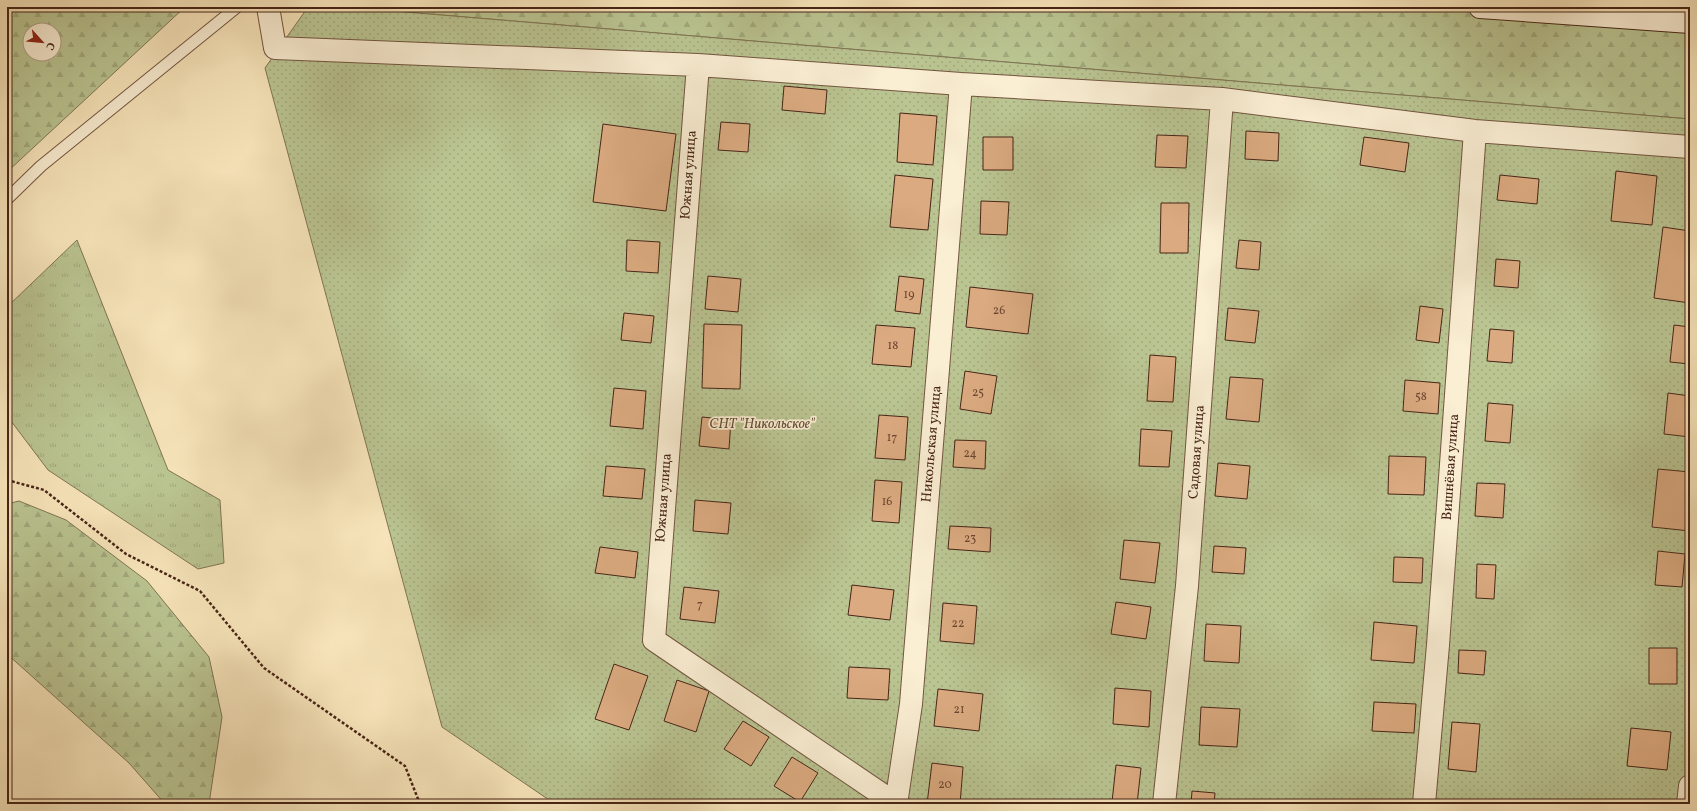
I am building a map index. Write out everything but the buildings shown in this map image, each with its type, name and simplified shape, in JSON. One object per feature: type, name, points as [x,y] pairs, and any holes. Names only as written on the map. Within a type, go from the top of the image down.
[{"type":"street","points":[[268,7],[275,48],[698,65],[961,84],[1222,99],[1475,131],[1690,147]]},
{"type":"street","points":[[1480,7],[1690,22]]},
{"type":"street","name":"Южная улица","points":[[698,65],[654,640],[896,804]]},
{"type":"street","name":"Никольская улица","points":[[896,804],[912,704],[961,84]]},
{"type":"street","name":"Садовая улица","points":[[1164,804],[1187,586],[1222,99]]},
{"type":"street","name":"Вишнёвая улица","points":[[1424,804],[1438,645],[1475,131]]},
{"type":"street","points":[[1688,804],[1690,786]]},
{"type":"lane","points":[[7,199],[41,166],[237,7]]},
{"type":"path","points":[[7,480],[44,490],[126,554],[200,591],[264,668],[405,766],[420,804]]},
{"type":"green space","points":[[7,7],[185,7],[7,172]]},
{"type":"green space","name":"СНТ \"Никольское\"","points":[[308,7],[345,7],[1690,119],[1690,804],[555,804],[442,727],[265,68]]},
{"type":"green space","points":[[345,7],[1690,7],[1690,119]]},
{"type":"green space","points":[[77,240],[168,470],[220,500],[224,563],[198,569],[48,470],[11,421],[7,422],[7,307]]},
{"type":"green space","points":[[19,501],[66,520],[147,581],[209,657],[222,717],[209,804],[165,804],[129,763],[7,654],[7,504]]}]
